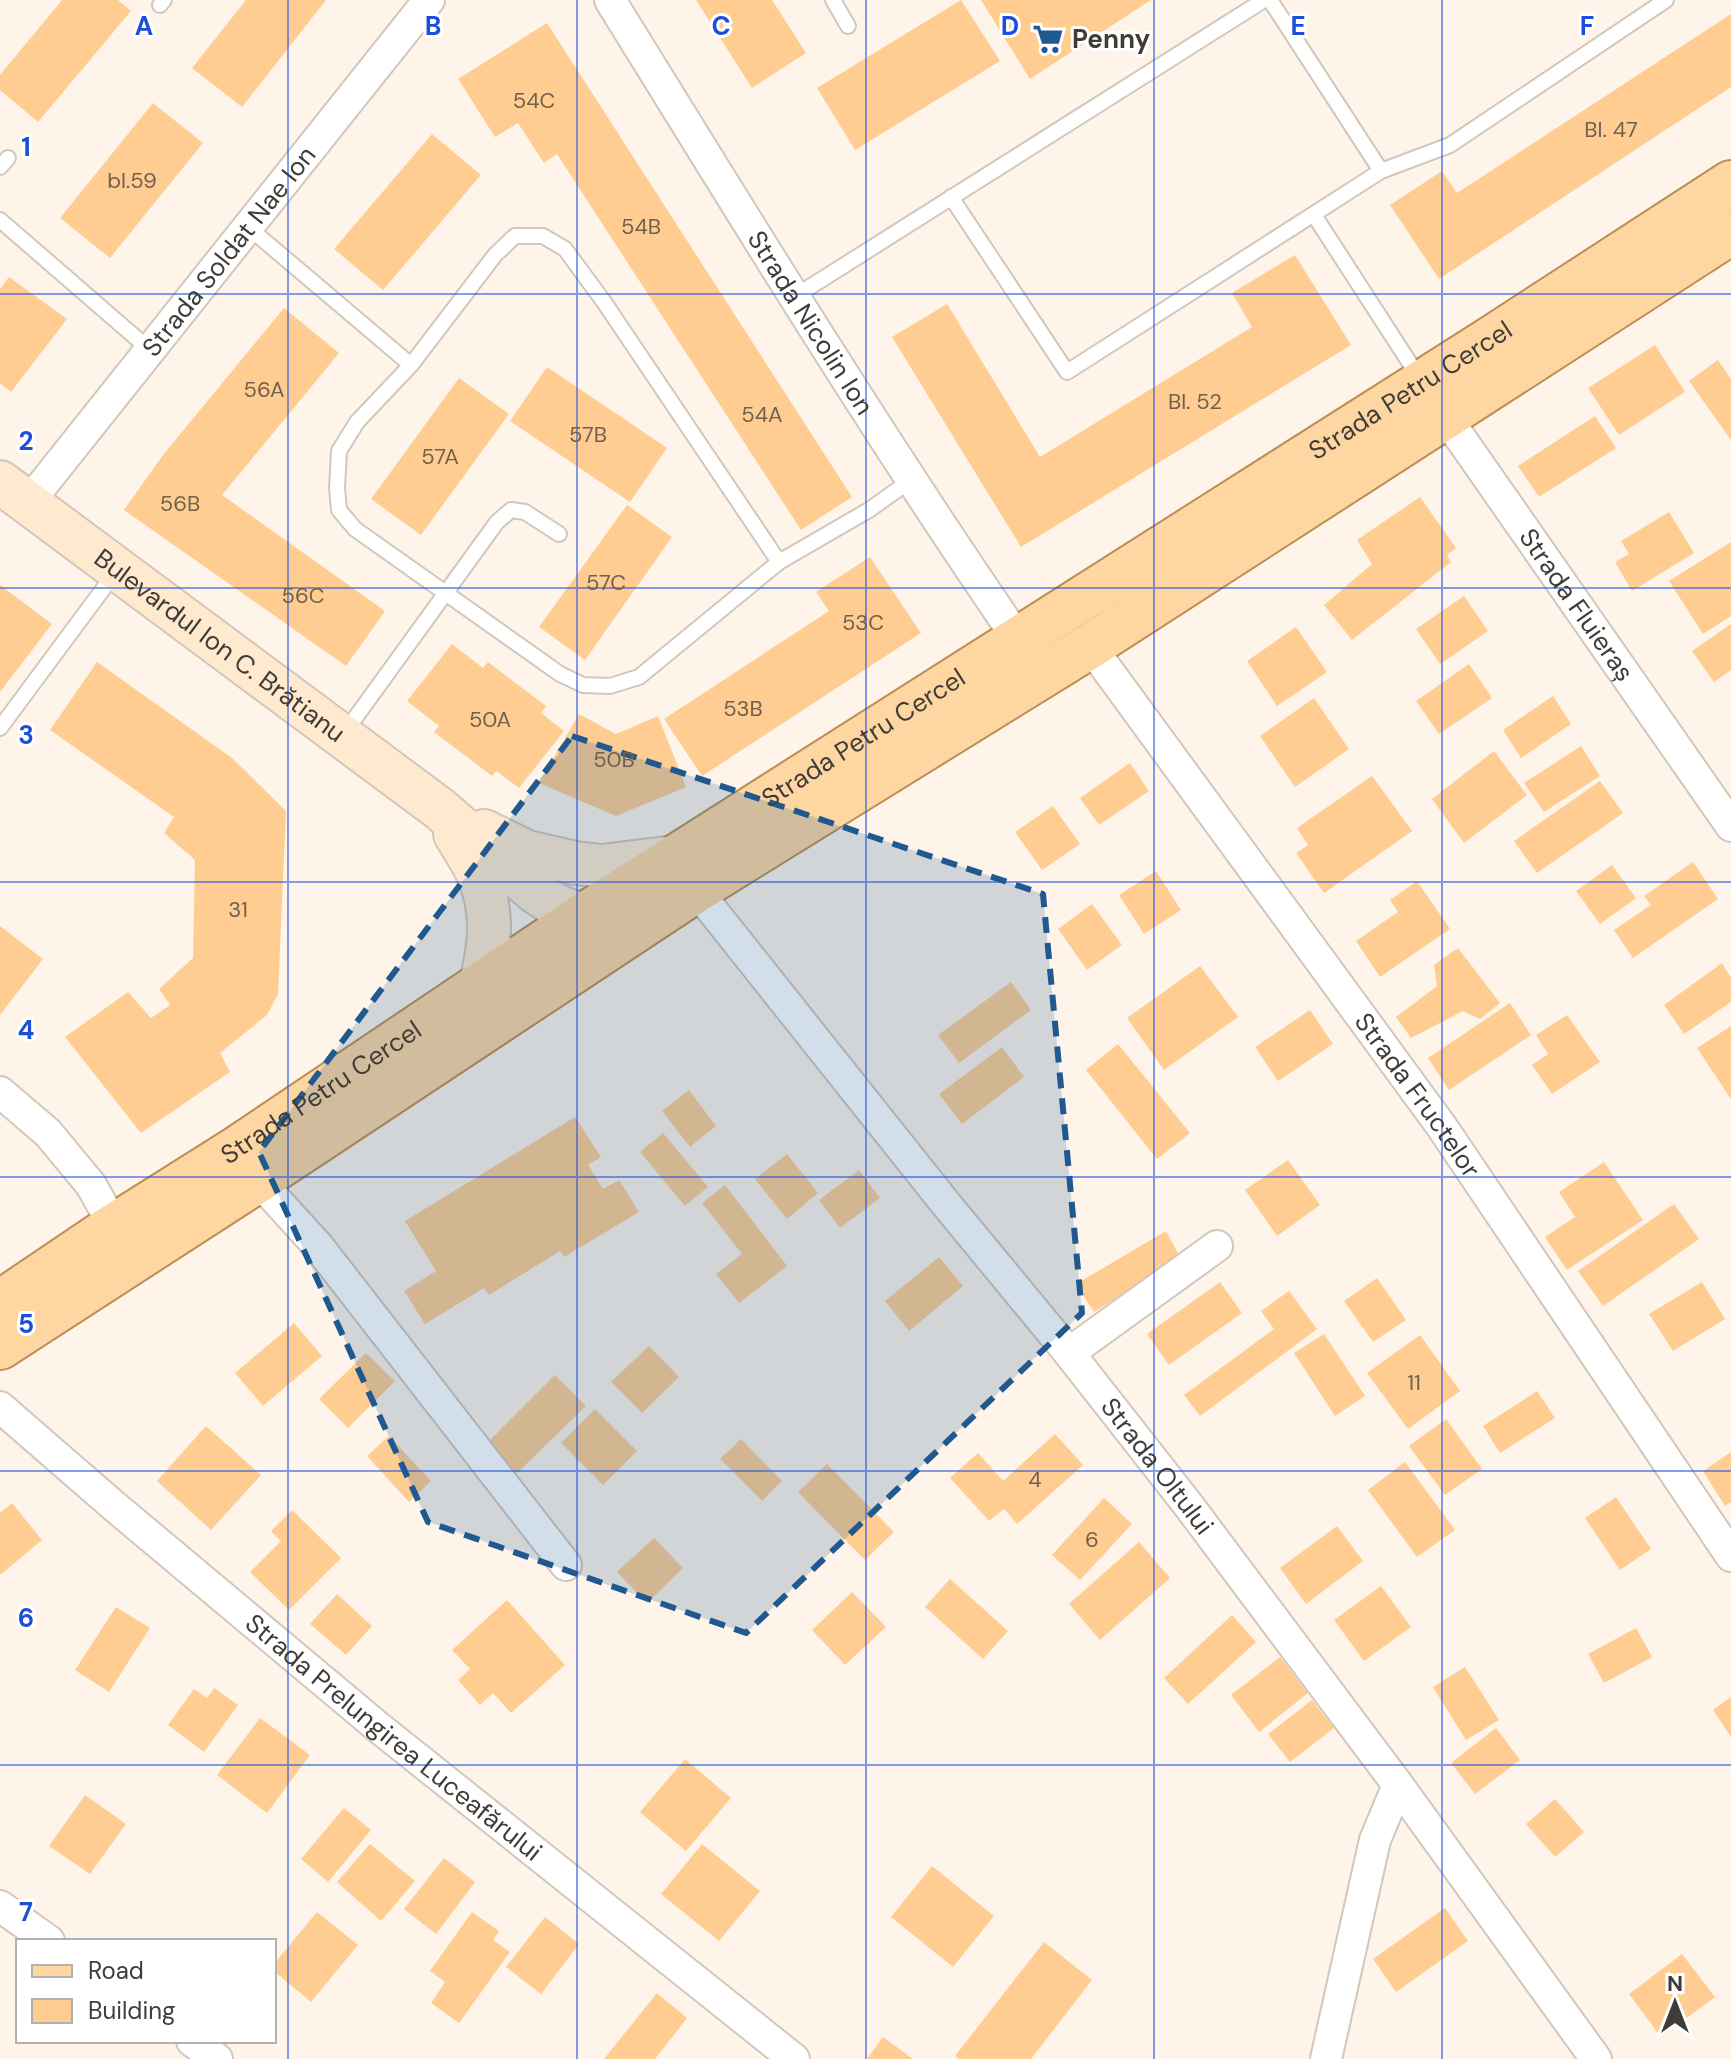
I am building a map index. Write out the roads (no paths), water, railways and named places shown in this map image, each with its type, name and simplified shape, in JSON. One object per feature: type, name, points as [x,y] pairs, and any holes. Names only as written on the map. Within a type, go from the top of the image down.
[{"type":"main road","name":"Strada Petru Cercel","points":[[686,874],[1090,646],[1434,399],[1486,342],[1731,183]]},
{"type":"main road","name":"Strada Petru Cercel","points":[[0,1347],[258,1180],[597,932],[686,874],[1018,639],[1731,232]]},
{"type":"main road","name":"Bulevardul Ion C. Brătianu","points":[[14,492],[440,809]]},
{"type":"main road","points":[[440,809],[527,852],[575,863],[686,874]]},
{"type":"main road","points":[[440,809],[534,891],[597,932]]},
{"type":"main road","points":[[440,809],[477,871],[487,900],[491,927],[488,957],[480,987]]},
{"type":"main road","points":[[527,852],[574,899],[597,932]]},
{"type":"main road","name":"Strada Petru Cercel","points":[[0,1303],[480,987],[597,932]]},
{"type":"street","name":"Strada Nicolin Ion","points":[[610,0],[794,297],[1018,639]]},
{"type":"street","name":"Strada Soldat Nae Ion","points":[[14,492],[150,350],[419,7]]},
{"type":"street","name":"Strada Fluieraș","points":[[1434,399],[1731,826]]},
{"type":"street","name":"Strada Fructelor","points":[[1090,646],[1442,1127],[1731,1556]]},
{"type":"street","name":"Strada Oltului","points":[[686,874],[936,1192],[1069,1353],[1189,1506],[1398,1785],[1596,2059]]},
{"type":"street","points":[[0,1092],[48,1133],[91,1185],[114,1226]]},
{"type":"street","points":[[258,1180],[318,1246],[566,1565]]},
{"type":"street","points":[[1069,1353],[1217,1246]]},
{"type":"street","name":"Strada Prelungirea Luceafărului","points":[[0,1407],[378,1727],[794,2059]]},
{"type":"street","points":[[1326,2059],[1375,1840],[1398,1785]]},
{"type":"street","points":[[0,1906],[46,1939]]},
{"type":"street","points":[[195,2043],[217,2059]]},
{"type":"lane","points":[[833,0],[848,26]]},
{"type":"lane","points":[[794,297],[1267,0],[1381,171]]},
{"type":"lane","points":[[951,197],[1067,372],[1381,171],[1450,145],[1666,0]]},
{"type":"lane","points":[[1314,215],[1434,399]]},
{"type":"lane","points":[[0,220],[150,350]]},
{"type":"lane","points":[[248,227],[411,365]]},
{"type":"lane","points":[[779,562],[565,249],[543,236],[515,236],[495,255],[411,365],[357,422],[339,451],[339,510],[355,529],[560,674],[583,685],[610,686],[639,677],[779,562],[869,510],[911,480]]},
{"type":"lane","points":[[341,736],[497,522],[511,510],[525,512],[559,534]]},
{"type":"lane","points":[[0,728],[118,569]]},
{"type":"place","name":"Penny","points":[[1048,39]]}]
